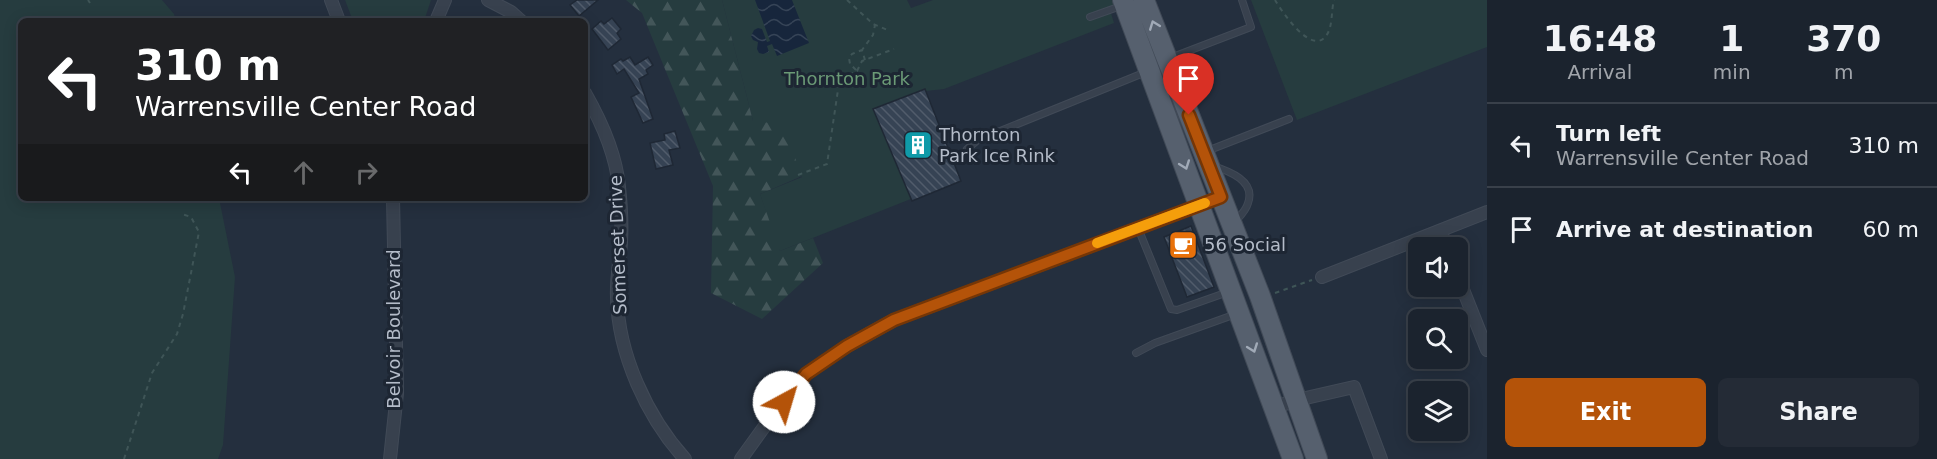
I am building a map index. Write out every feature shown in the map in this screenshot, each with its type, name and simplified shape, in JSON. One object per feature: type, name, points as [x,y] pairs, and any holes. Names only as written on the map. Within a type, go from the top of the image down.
[{"type":"main road","points":[[1131,1],[1167,59],[1260,296],[1317,459]]},
{"type":"main road","points":[[1131,1],[1150,71],[1293,459]]},
{"type":"street","points":[[331,0],[338,18]]},
{"type":"street","points":[[437,18],[445,0]]},
{"type":"street","points":[[488,0],[518,18]]},
{"type":"street","name":"Somerset Drive","points":[[588,98],[613,155],[619,187],[621,238],[617,297],[622,341],[646,404],[668,440],[685,459]]},
{"type":"street","points":[[741,459],[806,374],[847,346],[894,320],[1221,197]]},
{"type":"street","name":"Belvoir Boulevard","points":[[390,459],[397,393],[393,201]]},
{"type":"street","points":[[1317,279],[1487,212]]},
{"type":"street","points":[[1441,232],[1443,237]]},
{"type":"street","points":[[1466,297],[1487,350]]},
{"type":"street","points":[[1275,406],[1354,387],[1381,459]]},
{"type":"lane","points":[[1167,59],[1251,27],[1242,0]]},
{"type":"lane","points":[[1090,17],[1131,1]]},
{"type":"lane","points":[[967,149],[978,140],[1150,71]]},
{"type":"lane","points":[[1206,159],[1289,119]]},
{"type":"lane","points":[[1206,159],[1239,177],[1249,192],[1249,202],[1232,226]]},
{"type":"lane","points":[[1138,228],[1171,309],[1177,310],[1232,291]]},
{"type":"lane","points":[[1137,353],[1155,343],[1240,313]]},
{"type":"path","points":[[847,0],[875,25],[890,30]]},
{"type":"path","points":[[1275,0],[1299,32],[1318,41],[1327,34],[1334,0]]},
{"type":"path","points":[[857,70],[850,64],[849,58],[852,54],[862,50],[873,35],[875,25]]},
{"type":"path","points":[[798,175],[827,164],[839,83],[844,77],[857,70],[865,60],[894,48]]},
{"type":"path","points":[[862,50],[865,60]]},
{"type":"path","points":[[124,459],[152,373],[177,334],[183,314],[199,232],[191,217],[182,214]]},
{"type":"path","points":[[1273,294],[1317,279]]},
{"type":"green space","points":[[0,0],[162,0],[175,18],[18,18],[18,201],[220,201],[235,277],[223,445],[218,459],[0,459]]},
{"type":"green space","points":[[345,0],[431,0],[425,18],[352,18]]},
{"type":"green space","points":[[626,0],[722,0],[753,121],[782,124],[802,176],[760,194],[780,251],[813,238],[823,263],[762,319],[711,293],[713,186],[642,13]]},
{"type":"green space","name":"Thornton Park","points":[[722,0],[907,0],[911,8],[933,0],[1123,0],[1110,10],[1114,23],[944,89],[926,91],[956,181],[780,251],[760,194],[802,177],[753,121]]},
{"type":"green space","points":[[1251,0],[1487,0],[1487,47],[1297,120]]},
{"type":"water","points":[[755,0],[792,0],[809,43],[777,56],[772,44],[767,46],[769,52],[759,53],[758,42],[751,36],[754,30],[762,29],[767,42],[770,41]]},
{"type":"building","points":[[577,0],[598,0],[579,16],[570,5]]},
{"type":"building","points":[[612,18],[621,29],[617,33],[621,39],[608,50],[592,29],[601,21],[604,24]]},
{"type":"building","points":[[630,57],[635,65],[648,57],[653,65],[646,70],[648,74],[639,79],[653,119],[643,123],[631,97],[639,93],[624,69],[617,74],[612,65],[621,59],[623,61]]},
{"type":"building","name":"Thornton Park Ice Rink","points":[[925,89],[961,181],[912,201],[873,109]]},
{"type":"building","points":[[675,131],[680,148],[669,150],[673,165],[656,169],[650,143],[665,140],[664,134]]},
{"type":"building","points":[[1191,226],[1214,287],[1187,297],[1164,237]]},
{"type":"slow traffic","points":[[1097,243],[1205,203]]},
{"type":"place","name":"Thornton Park Ice Rink","points":[[918,145]]},
{"type":"place","name":"56 Social","points":[[1183,245]]},
{"type":"route","points":[[784,402],[806,374],[847,346],[894,320],[1221,197],[1189,115]]}]
